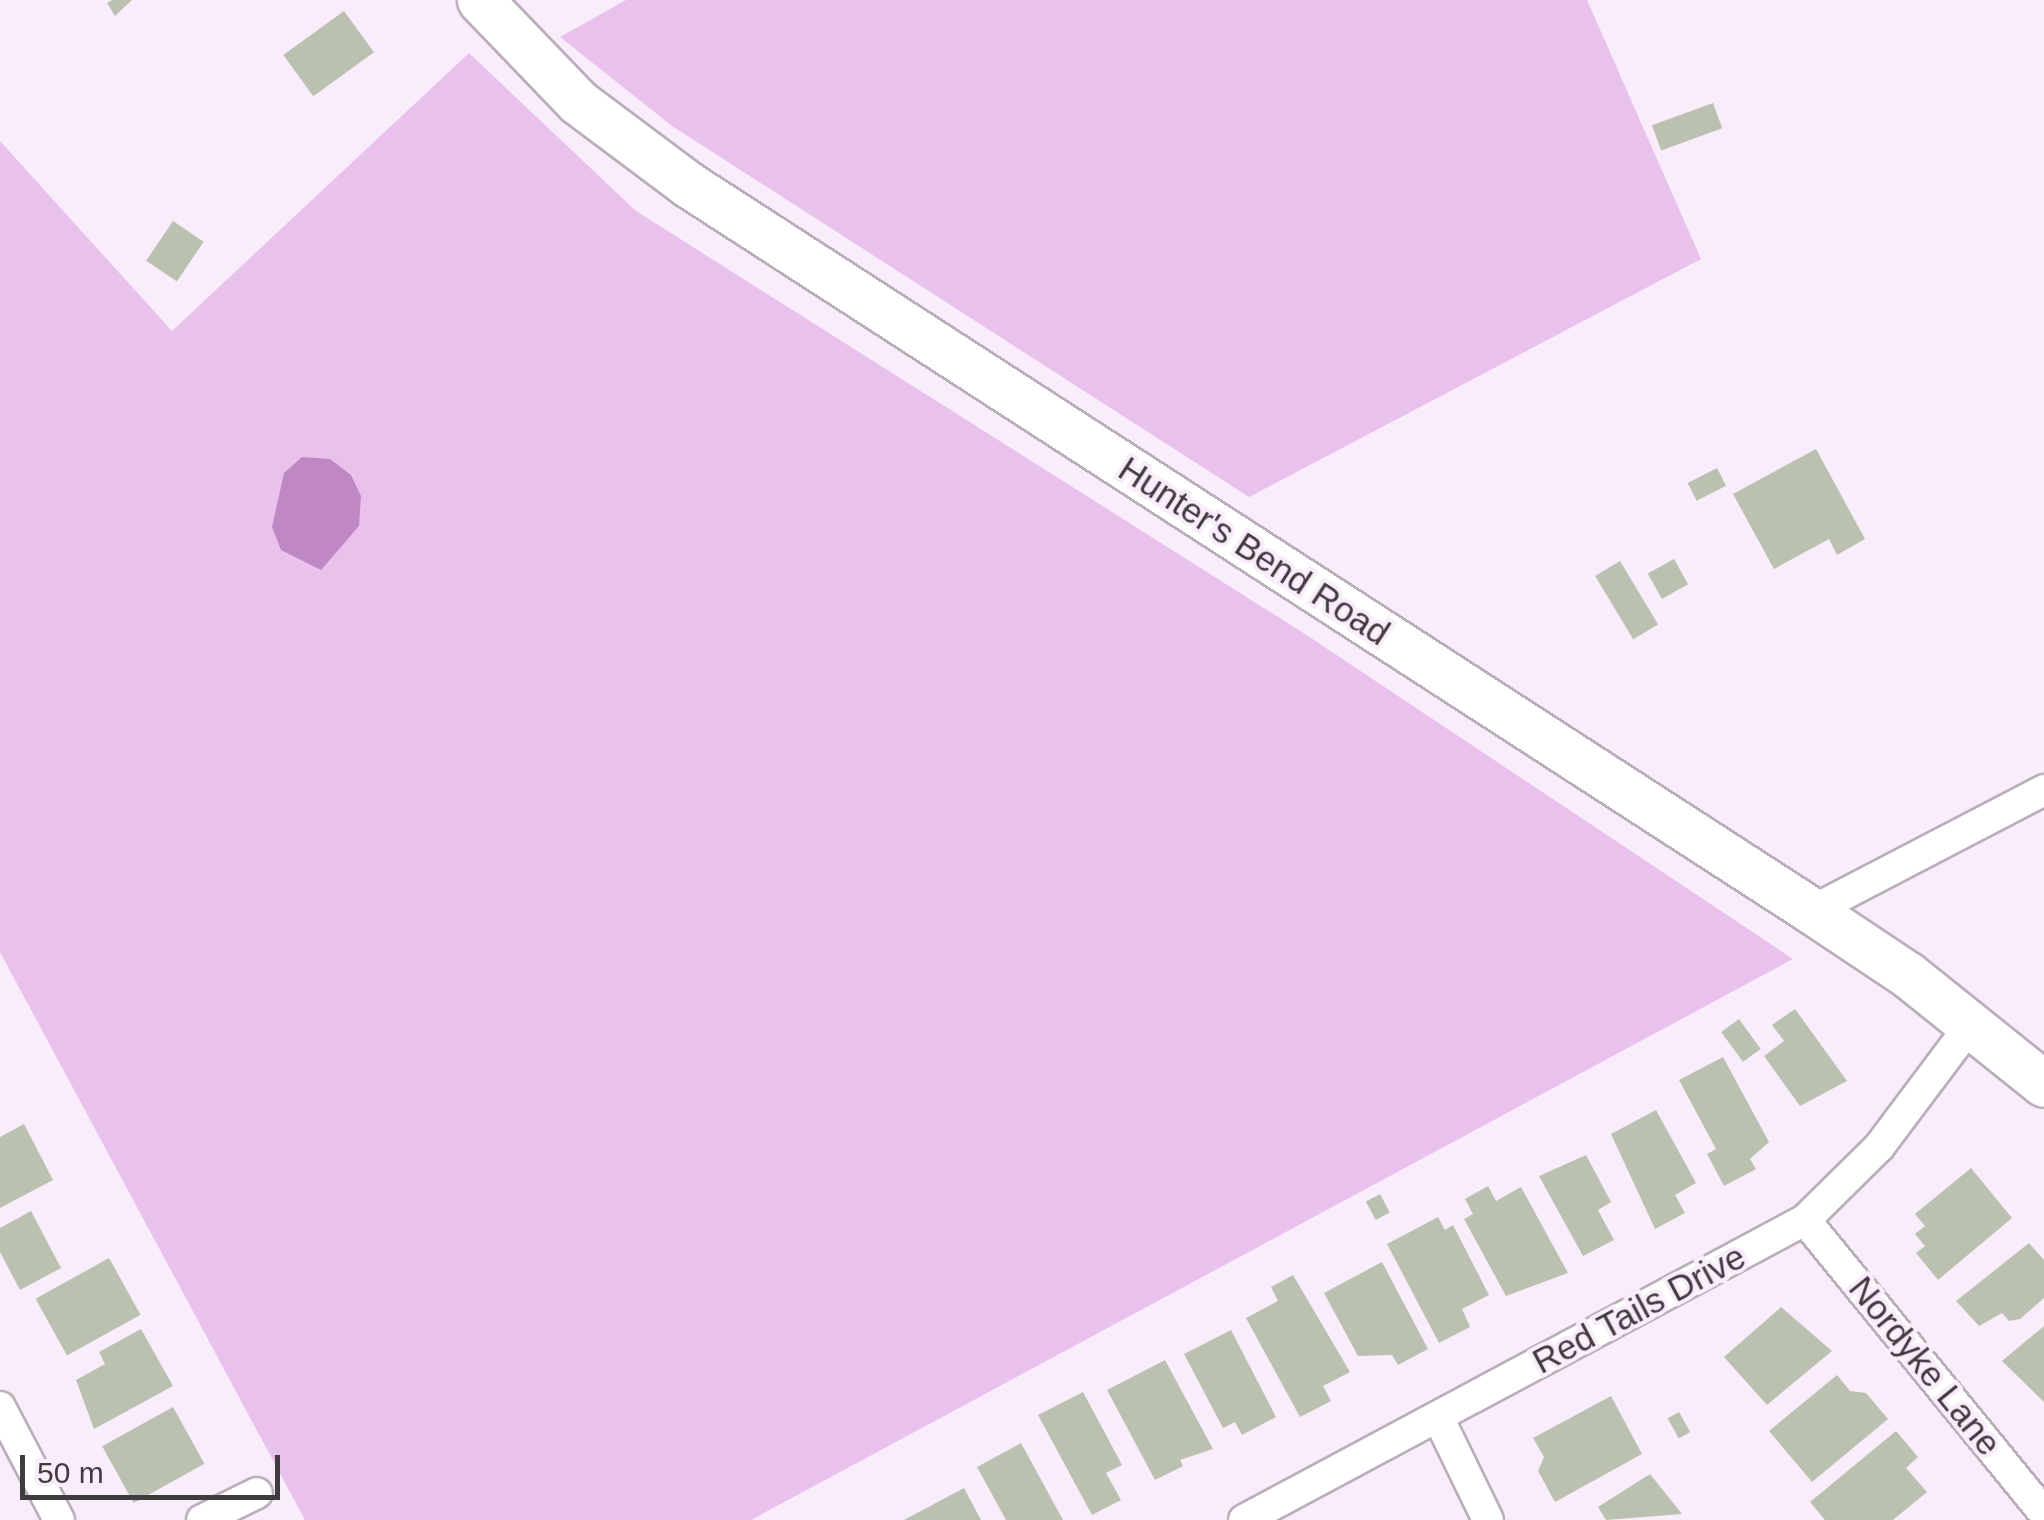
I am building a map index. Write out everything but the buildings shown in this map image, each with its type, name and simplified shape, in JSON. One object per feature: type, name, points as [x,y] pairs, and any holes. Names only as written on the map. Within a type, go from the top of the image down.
[{"type":"street","name":"Hunter's Bend Road","points":[[480,0],[578,102],[689,185],[1812,911],[1972,1023],[2044,1084]]},
{"type":"street","points":[[1812,911],[2044,790]]},
{"type":"street","name":"Red Tails Drive","points":[[1244,1520],[1805,1220],[1879,1147],[1972,1023]]},
{"type":"street","name":"Nordyke Lane","points":[[1805,1220],[2044,1513]]},
{"type":"street","points":[[0,1407],[59,1520]]},
{"type":"street","points":[[1438,1417],[1488,1520]]},
{"type":"street","points":[[202,1520],[257,1493]]},
{"type":"shaded area","points":[[626,0],[1587,0],[1701,259],[1249,497],[672,126],[560,37]]},
{"type":"shaded area","points":[[469,53],[636,211],[1305,634],[1793,959],[751,1520],[305,1520],[0,952],[0,141],[172,331]]},
{"type":"shaded area","points":[[302,457],[330,459],[351,475],[361,496],[359,526],[321,570],[281,550],[272,527],[284,473]]}]
